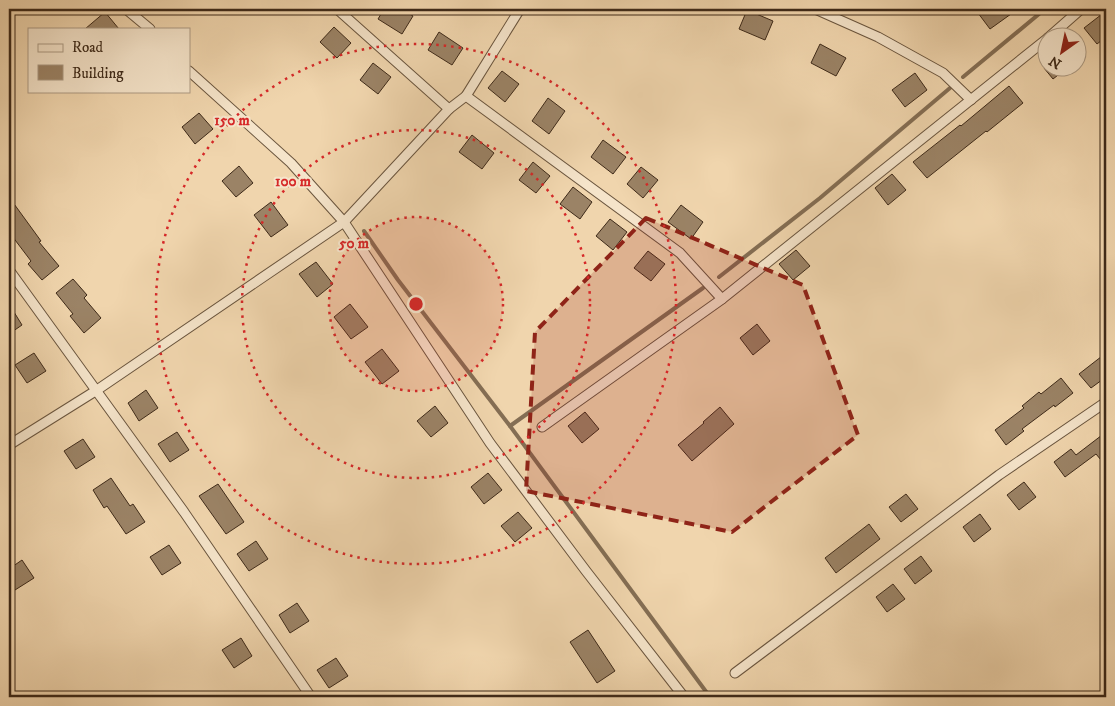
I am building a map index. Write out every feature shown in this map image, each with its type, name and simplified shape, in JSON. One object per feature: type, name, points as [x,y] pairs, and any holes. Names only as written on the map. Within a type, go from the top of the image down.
[{"type":"street","points":[[126,9],[149,28]]},
{"type":"street","points":[[336,9],[449,109]]},
{"type":"street","points":[[9,445],[97,390],[344,222],[449,109],[466,96],[520,9]]},
{"type":"street","points":[[815,9],[878,37],[943,73],[971,100]]},
{"type":"street","points":[[1059,28],[1081,9]]},
{"type":"street","points":[[542,426],[722,300],[1038,46]]},
{"type":"street","points":[[190,72],[291,163],[344,222],[490,442],[586,571],[684,697]]},
{"type":"street","points":[[466,96],[680,253],[722,300]]},
{"type":"street","points":[[9,270],[184,512],[311,697]]},
{"type":"street","points":[[735,673],[999,475],[1106,402]]},
{"type":"highlighted area","points":[[646,218],[803,285],[858,435],[732,532],[526,491],[535,332]]},
{"type":"building","points":[[384,9],[401,9],[413,16],[402,34],[378,19]]},
{"type":"building","points":[[983,9],[1018,9],[990,29],[978,13]]},
{"type":"building","points":[[747,10],[773,21],[765,40],[739,29]]},
{"type":"building","points":[[1106,11],[1106,37],[1097,44],[1088,33],[1088,28],[1084,28]]},
{"type":"building","points":[[105,12],[118,28],[86,28]]},
{"type":"building","points":[[334,27],[351,43],[337,58],[320,42]]},
{"type":"building","points":[[439,32],[463,48],[452,65],[428,50]]},
{"type":"building","points":[[820,44],[846,58],[836,76],[811,63]]},
{"type":"building","points":[[373,63],[391,77],[378,94],[360,80]]},
{"type":"building","points":[[502,71],[519,84],[505,102],[488,88]]},
{"type":"building","points":[[915,73],[927,90],[905,107],[892,90]]},
{"type":"building","points":[[1009,86],[1023,103],[927,178],[913,162],[961,126]]},
{"type":"building","points":[[548,98],[565,111],[549,134],[532,121]]},
{"type":"building","points":[[199,113],[213,129],[195,144],[182,127]]},
{"type":"building","points":[[472,135],[494,153],[482,169],[459,152]]},
{"type":"building","points":[[603,140],[626,157],[613,174],[591,157]]},
{"type":"building","points":[[533,162],[550,176],[536,193],[519,180]]},
{"type":"building","points":[[239,166],[253,183],[236,197],[222,181]]},
{"type":"building","points":[[641,167],[658,180],[643,198],[627,184]]},
{"type":"building","points":[[892,174],[906,190],[888,205],[875,188]]},
{"type":"building","points":[[573,187],[592,202],[580,219],[560,204]]},
{"type":"building","points":[[9,197],[41,241],[39,242],[59,266],[42,280],[28,264],[31,261],[9,232]]},
{"type":"building","points":[[271,202],[288,225],[271,237],[254,215]]},
{"type":"building","points":[[681,205],[703,222],[691,239],[668,222]]},
{"type":"building","points":[[610,219],[627,232],[613,250],[596,236]]},
{"type":"building","points":[[796,250],[810,266],[793,280],[779,264]]},
{"type":"building","points":[[648,251],[665,264],[651,281],[634,268]]},
{"type":"building","points":[[316,262],[333,284],[317,297],[299,274]]},
{"type":"building","points":[[73,279],[87,295],[84,298],[101,318],[84,333],[70,316],[73,314],[56,293]]},
{"type":"building","points":[[9,304],[22,325],[9,334]]},
{"type":"building","points":[[350,304],[368,327],[351,339],[334,317]]},
{"type":"building","points":[[757,324],[770,341],[753,355],[740,338]]},
{"type":"building","points":[[382,349],[399,371],[382,384],[365,362]]},
{"type":"building","points":[[34,353],[46,371],[27,383],[15,365]]},
{"type":"building","points":[[1106,353],[1106,377],[1091,388],[1079,374]]},
{"type":"building","points":[[1061,378],[1073,393],[1022,429],[1024,431],[1006,445],[995,430],[1024,408],[1022,406],[1039,392],[1041,394]]},
{"type":"building","points":[[146,390],[158,408],[139,421],[128,403]]},
{"type":"building","points":[[435,406],[448,423],[431,437],[417,421]]},
{"type":"building","points":[[720,407],[734,424],[692,461],[678,445]]},
{"type":"building","points":[[585,412],[599,429],[582,443],[568,426]]},
{"type":"building","points":[[177,432],[189,450],[170,462],[158,444]]},
{"type":"building","points":[[1106,432],[1106,456],[1101,460],[1096,454],[1065,477],[1054,462],[1071,449],[1076,455]]},
{"type":"building","points":[[83,439],[95,457],[76,469],[64,451]]},
{"type":"building","points":[[488,473],[502,490],[484,504],[471,487]]},
{"type":"building","points":[[111,478],[130,506],[133,504],[145,522],[126,534],[107,506],[104,508],[93,490]]},
{"type":"building","points":[[1024,482],[1036,497],[1019,510],[1007,495]]},
{"type":"building","points":[[218,484],[244,522],[226,534],[199,496]]},
{"type":"building","points":[[906,494],[918,509],[901,522],[889,507]]},
{"type":"building","points":[[518,512],[532,528],[515,542],[501,526]]},
{"type":"building","points":[[980,514],[991,529],[974,542],[963,527]]},
{"type":"building","points":[[869,524],[880,539],[836,573],[825,558]]},
{"type":"building","points":[[256,541],[268,559],[249,571],[237,554]]},
{"type":"building","points":[[169,545],[181,563],[162,575],[150,557]]},
{"type":"building","points":[[921,556],[932,571],[915,584],[904,569]]},
{"type":"building","points":[[22,560],[34,578],[15,590],[9,581],[9,569]]},
{"type":"building","points":[[893,584],[905,599],[887,612],[876,597]]},
{"type":"building","points":[[297,603],[309,621],[290,633],[279,615]]},
{"type":"building","points":[[588,630],[615,671],[597,683],[570,642]]},
{"type":"building","points":[[241,638],[252,656],[234,668],[222,650]]},
{"type":"building","points":[[336,658],[348,676],[329,688],[317,670]]},
{"type":"waterway","points":[[963,77],[1045,9]]},
{"type":"waterway","points":[[719,277],[820,198],[950,88]]},
{"type":"waterway","points":[[364,231],[398,280],[510,426],[710,697]]},
{"type":"waterway","points":[[510,426],[703,288]]}]
